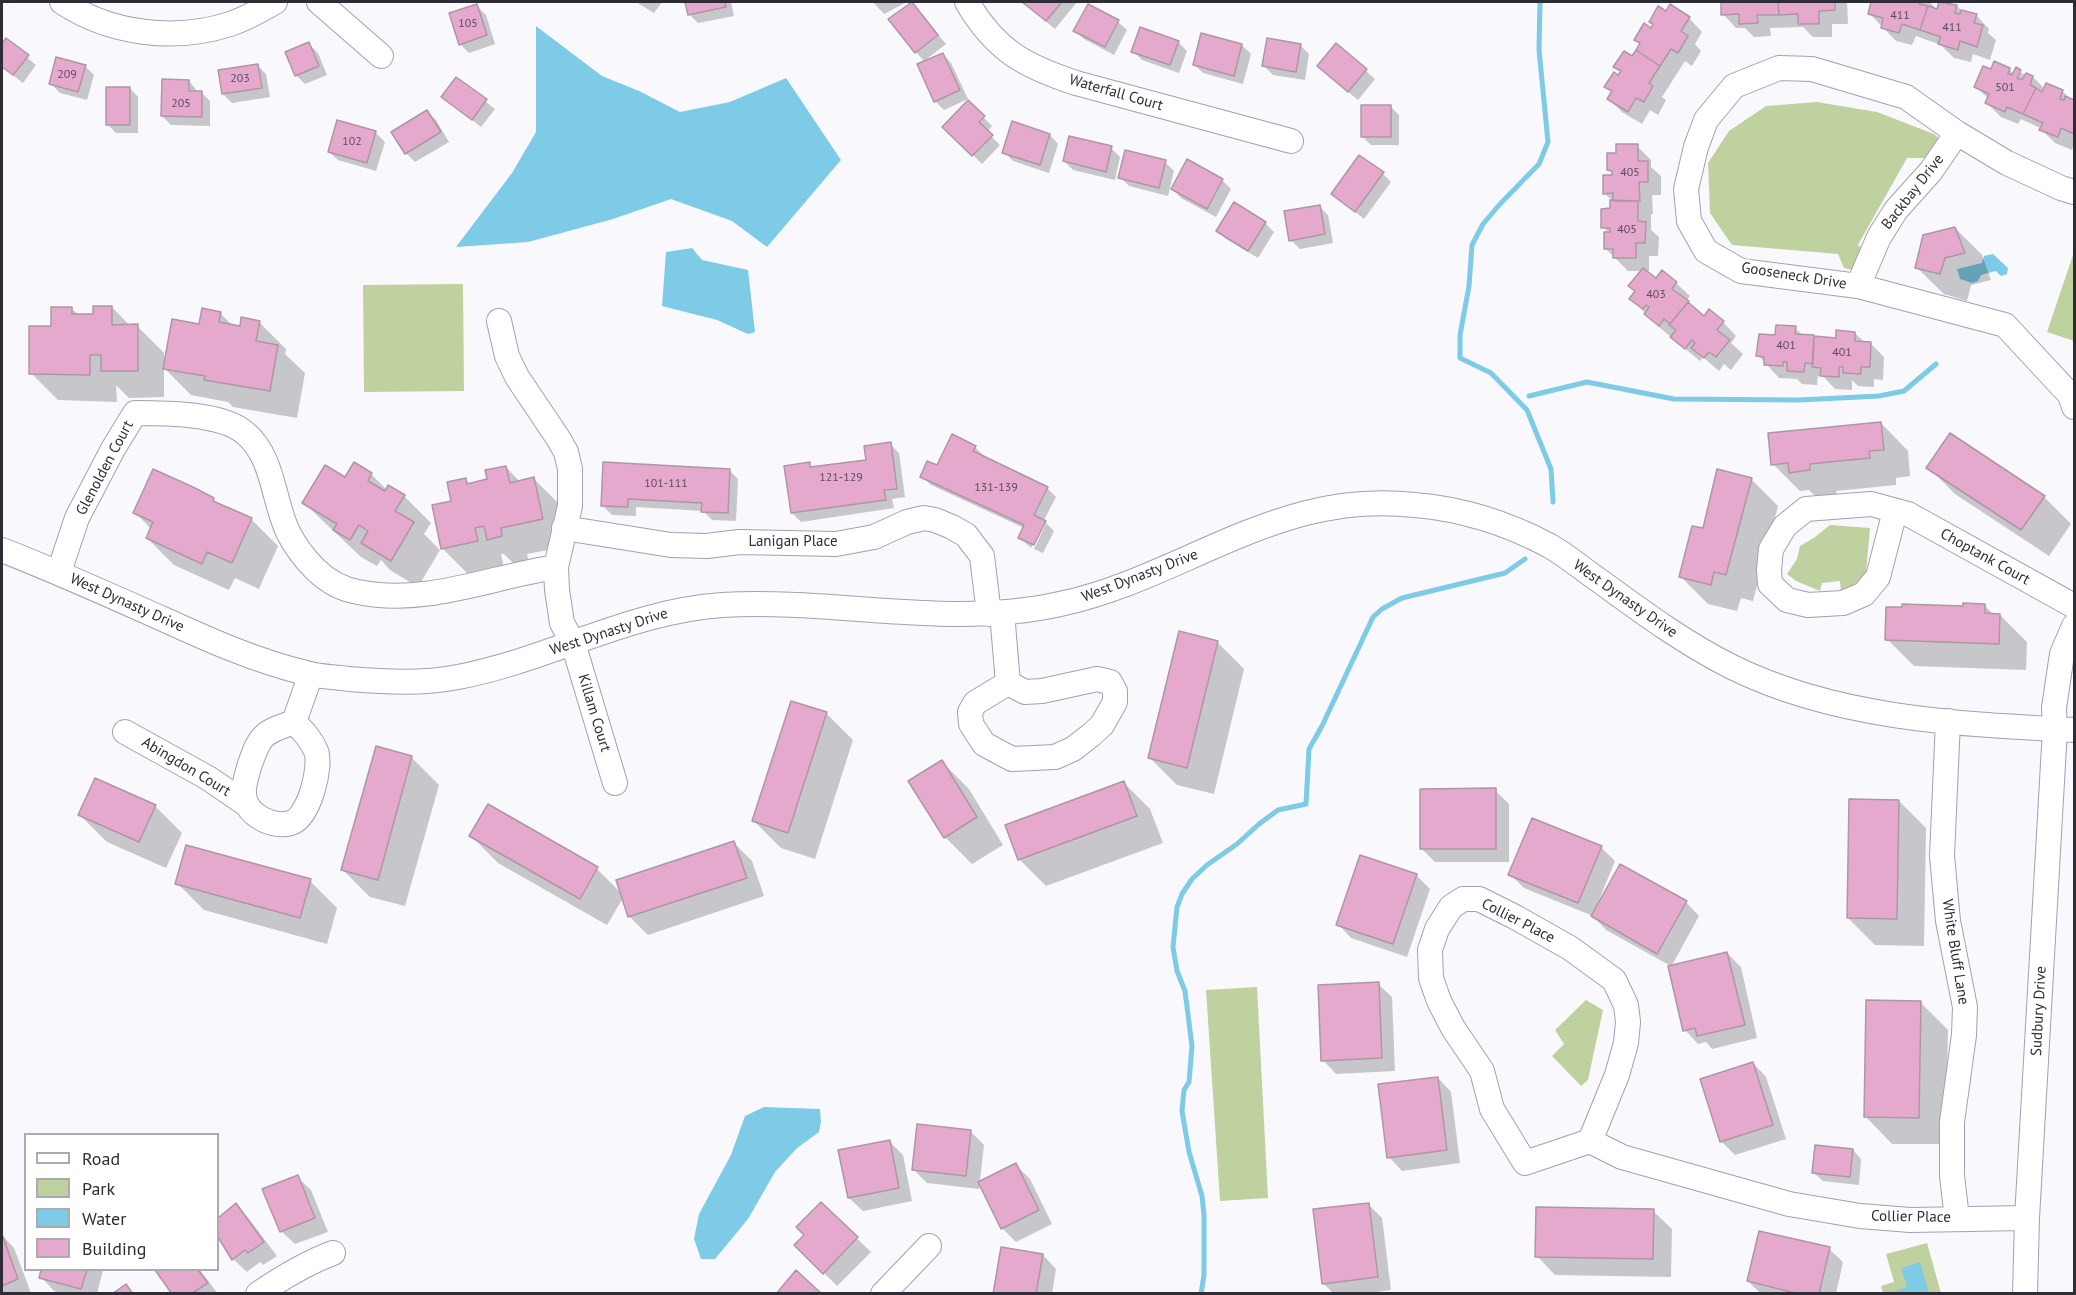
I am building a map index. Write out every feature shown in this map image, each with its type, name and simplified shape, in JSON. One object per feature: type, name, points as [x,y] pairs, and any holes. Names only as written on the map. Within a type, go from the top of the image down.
[{"type":"street","points":[[62,2],[91,17],[116,25],[143,32],[184,34],[232,24],[275,2]]},
{"type":"street","points":[[319,2],[381,56]]},
{"type":"street","name":"Waterfall Court","points":[[967,2],[988,33],[1018,60],[1042,72],[1291,141]]},
{"type":"street","name":"Gooseneck Drive","points":[[2073,399],[2004,325],[1858,286],[1741,271],[1706,251],[1689,221],[1686,189],[1696,147],[1706,120],[1734,86],[1779,68],[1812,69],[1906,97],[1957,133],[2007,162],[2074,192]]},
{"type":"street","name":"Backbay Drive","points":[[1858,286],[1879,237],[1896,210],[1931,171],[1957,133]]},
{"type":"street","name":"Killam Court","points":[[499,321],[507,356],[517,376],[566,452],[571,485],[570,506],[556,567],[557,590],[562,623],[573,643],[615,783]]},
{"type":"street","name":"Glenolden Court","points":[[59,573],[78,518],[94,483],[135,413],[164,413],[223,421],[245,433],[260,451],[271,476],[288,531],[302,556],[323,577],[340,587],[358,592],[398,595],[453,591],[533,570],[556,567]]},
{"type":"street","name":"West Dynasty Drive","points":[[2,550],[200,636],[257,658],[311,675],[400,683],[463,676],[495,668],[658,615],[716,605],[750,604],[885,611],[995,613],[1035,609],[1094,596],[1274,523],[1302,514],[1384,503],[1417,505],[1463,512],[1520,532],[1554,549],[1672,634],[1736,669],[1804,695],[1875,712],[1947,721],[2065,729]]},
{"type":"street","name":"Choptank Court","points":[[1894,511],[1878,576],[1864,594],[1843,603],[1808,605],[1787,600],[1770,584],[1771,549],[1785,526],[1806,509],[1871,504],[1908,514],[2074,606]]},
{"type":"street","name":"Lanigan Place","points":[[564,528],[671,545],[707,546],[739,542],[836,544],[874,537],[907,522],[924,518],[935,520],[966,535],[982,556],[1008,683]]},
{"type":"street","points":[[2065,729],[2054,708],[2062,654],[2074,626]]},
{"type":"street","points":[[294,722],[311,675]]},
{"type":"street","points":[[1098,679],[1110,682],[1115,691],[1115,702],[1102,725],[1073,748],[1055,757],[1012,759],[984,744],[971,724],[970,712],[975,703],[1008,683],[1025,692],[1041,691],[1098,679]]},
{"type":"street","name":"White Bluff Lane","points":[[1947,721],[1942,856],[1948,921],[1965,1007],[1964,1035],[1952,1122],[1952,1176],[1957,1218]]},
{"type":"street","name":"Abingdon Court","points":[[125,732],[208,778],[246,804],[253,813],[269,822],[281,825],[296,821],[303,812],[311,795],[319,766],[317,753],[310,739],[294,722],[271,730],[258,742],[245,781],[246,804]]},
{"type":"street","name":"Sudbury Drive","points":[[2025,1293],[2027,1218],[2065,729]]},
{"type":"street","name":"Collier Place","points":[[1590,1141],[1617,1075],[1626,1043],[1628,1022],[1626,1005],[1614,980],[1570,948],[1515,917],[1479,899],[1463,899],[1451,907],[1437,929],[1430,950],[1431,978],[1439,1001],[1453,1028],[1482,1071],[1492,1109],[1525,1163],[1590,1141],[1622,1157],[1789,1204],[1860,1216],[1910,1220],[2027,1218]]},
{"type":"street","points":[[883,1293],[928,1246]]},
{"type":"street","points":[[258,1293],[311,1261],[333,1253]]},
{"type":"green space","points":[[1817,102],[1877,112],[1934,134],[1942,141],[1935,158],[1907,158],[1858,245],[1864,250],[1852,270],[1844,268],[1838,254],[1732,245],[1710,213],[1708,163],[1729,131],[1766,106]]},
{"type":"green space","points":[[2074,252],[2074,341],[2047,332]]},
{"type":"green space","points":[[463,284],[464,391],[364,392],[363,285]]},
{"type":"green space","points":[[1830,525],[1870,528],[1866,573],[1857,582],[1857,590],[1849,593],[1841,591],[1840,581],[1822,583],[1820,591],[1796,581],[1787,574],[1797,559],[1800,546]]},
{"type":"green space","points":[[1257,987],[1268,1198],[1220,1201],[1206,990]]},
{"type":"green space","points":[[1586,1000],[1603,1010],[1588,1080],[1581,1086],[1552,1056],[1564,1044],[1555,1030]]},
{"type":"green space","points":[[1927,1243],[1941,1293],[1883,1293],[1881,1286],[1894,1282],[1886,1254]]},
{"type":"water","points":[[536,26],[602,76],[639,91],[680,112],[730,102],[786,78],[841,160],[767,247],[732,221],[671,199],[613,219],[528,242],[456,247],[512,173],[536,132]]},
{"type":"water","points":[[692,248],[702,260],[748,270],[755,332],[748,334],[717,320],[662,306],[666,252]]},
{"type":"water","points":[[1993,254],[2008,268],[2007,274],[2001,276],[1996,271],[1981,275],[1978,281],[1972,283],[1960,279],[1957,269],[1982,263],[1984,256]]},
{"type":"water","points":[[764,1107],[820,1109],[819,1132],[797,1148],[775,1172],[748,1219],[715,1259],[701,1259],[694,1239],[699,1214],[731,1155],[745,1116]]},
{"type":"water","points":[[1920,1262],[1929,1293],[1893,1293],[1907,1287],[1901,1268]]},
{"type":"building","points":[[685,2],[725,2],[726,7],[688,15]]},
{"type":"building","points":[[912,2],[938,35],[915,53],[888,19]]},
{"type":"building","points":[[1022,2],[1062,2],[1046,21]]},
{"type":"building","points":[[1721,2],[1778,2],[1779,15],[1757,15],[1758,23],[1739,24],[1739,14],[1721,15]]},
{"type":"building","points":[[1778,2],[1835,2],[1835,10],[1819,11],[1819,24],[1798,24],[1798,14],[1779,15]]},
{"type":"building","points":[[1871,2],[1919,2],[1919,4],[1928,6],[1920,30],[1902,24],[1899,33],[1881,28],[1883,18],[1868,14]]},
{"type":"building","points":[[1939,2],[1957,5],[1955,13],[1960,14],[1961,10],[1977,14],[1974,23],[1983,25],[1977,47],[1960,41],[1958,50],[1938,44],[1941,37],[1920,30],[1928,6],[1937,9]]},
{"type":"building","points":[[477,4],[487,35],[459,45],[449,13]]},
{"type":"building","points":[[1088,4],[1119,20],[1105,47],[1073,31]]},
{"type":"building","points":[[1670,4],[1690,17],[1681,31],[1688,36],[1678,53],[1671,49],[1660,66],[1636,50],[1640,43],[1634,40],[1644,23],[1651,28],[1653,24],[1649,22],[1658,6],[1666,11]]},
{"type":"building","points":[[1140,27],[1179,41],[1170,65],[1131,52]]},
{"type":"building","points":[[1201,33],[1242,44],[1234,76],[1193,65]]},
{"type":"building","points":[[6,38],[29,55],[13,75],[2,67],[2,44]]},
{"type":"building","points":[[1267,38],[1301,44],[1296,72],[1262,66]]},
{"type":"building","points":[[309,42],[319,66],[295,76],[285,52]]},
{"type":"building","points":[[1336,43],[1367,69],[1348,92],[1317,66]]},
{"type":"building","points":[[1636,50],[1660,66],[1649,83],[1653,86],[1644,102],[1636,98],[1628,112],[1607,99],[1612,91],[1604,87],[1614,72],[1618,75],[1621,71],[1613,67],[1624,51],[1632,56]]},
{"type":"building","points":[[943,53],[960,90],[934,102],[917,64]]},
{"type":"building","points":[[56,57],[86,65],[78,92],[49,84]]},
{"type":"building","points":[[1994,61],[2010,68],[2008,74],[2012,75],[2016,67],[2021,70],[2017,78],[2022,80],[2026,73],[2033,76],[2030,85],[2036,88],[2023,114],[2007,107],[2005,112],[1985,103],[1989,94],[1974,87],[1983,66],[1991,69]]},
{"type":"building","points":[[258,64],[262,88],[222,94],[218,70]]},
{"type":"building","points":[[456,77],[487,99],[472,120],[441,97]]},
{"type":"building","points":[[162,79],[189,80],[189,91],[202,91],[202,117],[161,116]]},
{"type":"building","points":[[2046,83],[2063,90],[2060,99],[2064,100],[2065,96],[2074,100],[2074,134],[2061,128],[2058,137],[2039,130],[2043,123],[2023,114],[2036,88],[2042,92]]},
{"type":"building","points":[[106,87],[130,87],[130,125],[106,125]]},
{"type":"building","points":[[968,100],[985,116],[979,122],[993,135],[972,156],[942,127]]},
{"type":"building","points":[[1361,105],[1391,105],[1391,137],[1361,137]]},
{"type":"building","points":[[427,110],[441,132],[405,154],[391,132]]},
{"type":"building","points":[[337,120],[376,131],[367,163],[328,152]]},
{"type":"building","points":[[1012,121],[1050,134],[1040,165],[1002,153]]},
{"type":"building","points":[[1069,136],[1112,146],[1106,172],[1063,161]]},
{"type":"building","points":[[1616,144],[1638,144],[1638,161],[1648,161],[1648,182],[1639,182],[1640,201],[1613,201],[1613,193],[1603,194],[1603,175],[1612,175],[1612,171],[1607,170],[1607,153],[1616,153]]},
{"type":"building","points":[[1125,150],[1166,160],[1159,188],[1118,178]]},
{"type":"building","points":[[1359,155],[1384,172],[1355,212],[1331,194]]},
{"type":"building","points":[[1187,159],[1223,179],[1207,209],[1171,189]]},
{"type":"building","points":[[1610,200],[1638,201],[1638,221],[1646,222],[1645,243],[1636,243],[1636,258],[1613,258],[1613,249],[1604,249],[1604,232],[1610,232],[1610,228],[1601,228],[1601,209],[1610,208]]},
{"type":"building","points":[[1234,202],[1266,222],[1248,251],[1216,231]]},
{"type":"building","points":[[1320,205],[1325,234],[1289,241],[1284,211]]},
{"type":"building","points":[[1955,227],[1965,253],[1945,258],[1940,274],[1915,268],[1923,235]]},
{"type":"building","points":[[1643,268],[1656,278],[1662,270],[1677,282],[1672,289],[1689,301],[1670,324],[1664,319],[1659,326],[1644,314],[1649,307],[1646,305],[1643,309],[1629,299],[1635,291],[1628,286]]},
{"type":"building","points":[[1688,302],[1704,316],[1709,309],[1724,321],[1717,330],[1730,340],[1716,357],[1709,352],[1704,358],[1691,348],[1695,343],[1692,340],[1685,349],[1670,337],[1676,330],[1669,325]]},
{"type":"building","points":[[93,306],[112,306],[112,325],[138,324],[138,371],[101,371],[101,355],[90,355],[90,375],[29,374],[29,326],[51,326],[51,307],[72,307],[72,314],[93,314]]},
{"type":"building","points":[[202,308],[221,312],[219,322],[240,326],[241,317],[260,321],[256,341],[278,345],[270,391],[204,380],[205,376],[163,369],[172,319],[199,324]]},
{"type":"building","points":[[1776,325],[1796,326],[1795,334],[1814,335],[1813,364],[1805,363],[1804,372],[1787,371],[1787,362],[1783,362],[1783,366],[1764,365],[1764,357],[1756,356],[1759,334],[1775,335]]},
{"type":"building","points":[[1836,330],[1855,332],[1855,341],[1871,342],[1870,367],[1861,367],[1861,374],[1843,373],[1843,367],[1839,367],[1839,377],[1820,376],[1821,368],[1812,367],[1814,336],[1836,338]]},
{"type":"building","points":[[1881,422],[1884,450],[1869,451],[1870,458],[1810,464],[1810,470],[1789,473],[1788,463],[1771,465],[1768,433]]},
{"type":"building","points":[[1950,433],[2045,496],[2021,530],[1926,468]]},
{"type":"building","points":[[952,434],[976,446],[973,451],[1048,487],[1034,515],[1046,521],[1034,545],[1018,538],[1024,525],[920,477],[927,461],[937,465]]},
{"type":"building","points":[[891,442],[897,489],[884,490],[886,500],[791,513],[784,466],[810,462],[810,467],[866,460],[864,446]]},
{"type":"building","points":[[354,462],[372,473],[368,481],[385,491],[388,485],[405,495],[395,511],[414,522],[391,561],[361,543],[368,531],[359,525],[350,540],[333,530],[337,524],[302,503],[325,465],[345,477]]},
{"type":"building","points":[[603,462],[730,469],[728,513],[701,512],[702,503],[628,499],[628,507],[601,506]]},
{"type":"building","points":[[506,466],[510,483],[534,477],[543,519],[501,528],[502,536],[487,540],[484,526],[475,528],[478,541],[441,549],[432,505],[451,501],[447,482],[466,478],[467,484],[487,479],[485,470]]},
{"type":"building","points":[[153,469],[214,498],[213,501],[252,518],[232,563],[207,552],[202,564],[146,538],[153,522],[133,513]]},
{"type":"building","points":[[1717,469],[1752,478],[1726,575],[1714,572],[1711,585],[1679,577],[1692,526],[1703,528]]},
{"type":"building","points":[[1963,603],[1985,604],[1985,613],[2000,614],[1999,644],[1885,640],[1886,607],[1902,607],[1902,604],[1963,606]]},
{"type":"building","points":[[1179,631],[1218,641],[1187,768],[1148,758]]},
{"type":"building","points":[[791,701],[827,712],[788,833],[752,821]]},
{"type":"building","points":[[376,746],[412,756],[378,880],[341,870]]},
{"type":"building","points":[[942,760],[977,817],[944,838],[908,781]]},
{"type":"building","points":[[95,778],[156,805],[139,842],[78,815]]},
{"type":"building","points":[[1124,781],[1137,816],[1018,860],[1005,825]]},
{"type":"building","points":[[1496,788],[1496,849],[1420,849],[1420,789]]},
{"type":"building","points":[[1849,799],[1899,800],[1897,919],[1847,918]]},
{"type":"building","points":[[488,804],[598,867],[580,899],[469,836]]},
{"type":"building","points":[[1532,818],[1602,846],[1578,903],[1508,875]]},
{"type":"building","points":[[734,841],[747,878],[628,917],[616,880]]},
{"type":"building","points":[[186,845],[311,879],[300,918],[175,884]]},
{"type":"building","points":[[1360,855],[1417,874],[1393,944],[1336,925]]},
{"type":"building","points":[[1620,864],[1687,901],[1657,954],[1591,916]]},
{"type":"building","points":[[1727,952],[1745,1025],[1697,1036],[1695,1028],[1683,1031],[1668,966]]},
{"type":"building","points":[[1379,982],[1382,1058],[1321,1061],[1318,985]]},
{"type":"building","points":[[1866,1000],[1921,1001],[1919,1118],[1864,1117]]},
{"type":"building","points":[[1753,1062],[1773,1125],[1720,1142],[1700,1079]]},
{"type":"building","points":[[1438,1077],[1447,1150],[1387,1158],[1378,1084]]},
{"type":"building","points":[[917,1124],[971,1130],[966,1176],[912,1170]]},
{"type":"building","points":[[890,1140],[899,1188],[848,1198],[838,1150]]},
{"type":"building","points":[[1815,1145],[1853,1149],[1850,1177],[1812,1173]]},
{"type":"building","points":[[1016,1163],[1039,1210],[1001,1229],[978,1182]]},
{"type":"building","points":[[298,1175],[315,1218],[280,1232],[262,1189]]},
{"type":"building","points":[[821,1202],[858,1237],[823,1274],[794,1245],[804,1235],[796,1227]]},
{"type":"building","points":[[236,1203],[264,1242],[248,1253],[245,1250],[232,1260],[219,1239],[219,1217]]},
{"type":"building","points":[[1369,1203],[1378,1277],[1322,1284],[1313,1209]]},
{"type":"building","points":[[1536,1207],[1654,1209],[1653,1259],[1535,1257]]},
{"type":"building","points":[[1759,1231],[1830,1247],[1819,1294],[1799,1294],[1747,1281]]},
{"type":"building","points":[[2,1234],[18,1279],[2,1286]]},
{"type":"building","points":[[1001,1247],[1043,1254],[1036,1294],[993,1294]]},
{"type":"building","points":[[796,1270],[822,1294],[776,1294]]},
{"type":"building","points":[[41,1271],[87,1271],[81,1289],[39,1278]]},
{"type":"building","points":[[156,1271],[199,1271],[208,1283],[191,1294],[172,1294]]},
{"type":"building","points":[[126,1284],[133,1294],[112,1294]]},
{"type":"waterway","points":[[1540,2],[1539,50],[1548,142],[1539,164],[1483,224],[1472,245],[1469,286],[1460,335],[1460,358],[1491,373],[1527,410],[1551,469],[1553,502]]},
{"type":"waterway","points":[[1529,396],[1587,382],[1674,399],[1799,400],[1879,396],[1904,391],[1936,364]]},
{"type":"waterway","points":[[1201,1294],[1204,1275],[1204,1215],[1202,1196],[1189,1152],[1182,1111],[1184,1090],[1189,1082],[1192,1046],[1185,991],[1177,971],[1173,947],[1177,907],[1182,894],[1192,879],[1207,865],[1278,810],[1306,804],[1309,749],[1373,617],[1402,598],[1505,573],[1525,559]]}]
